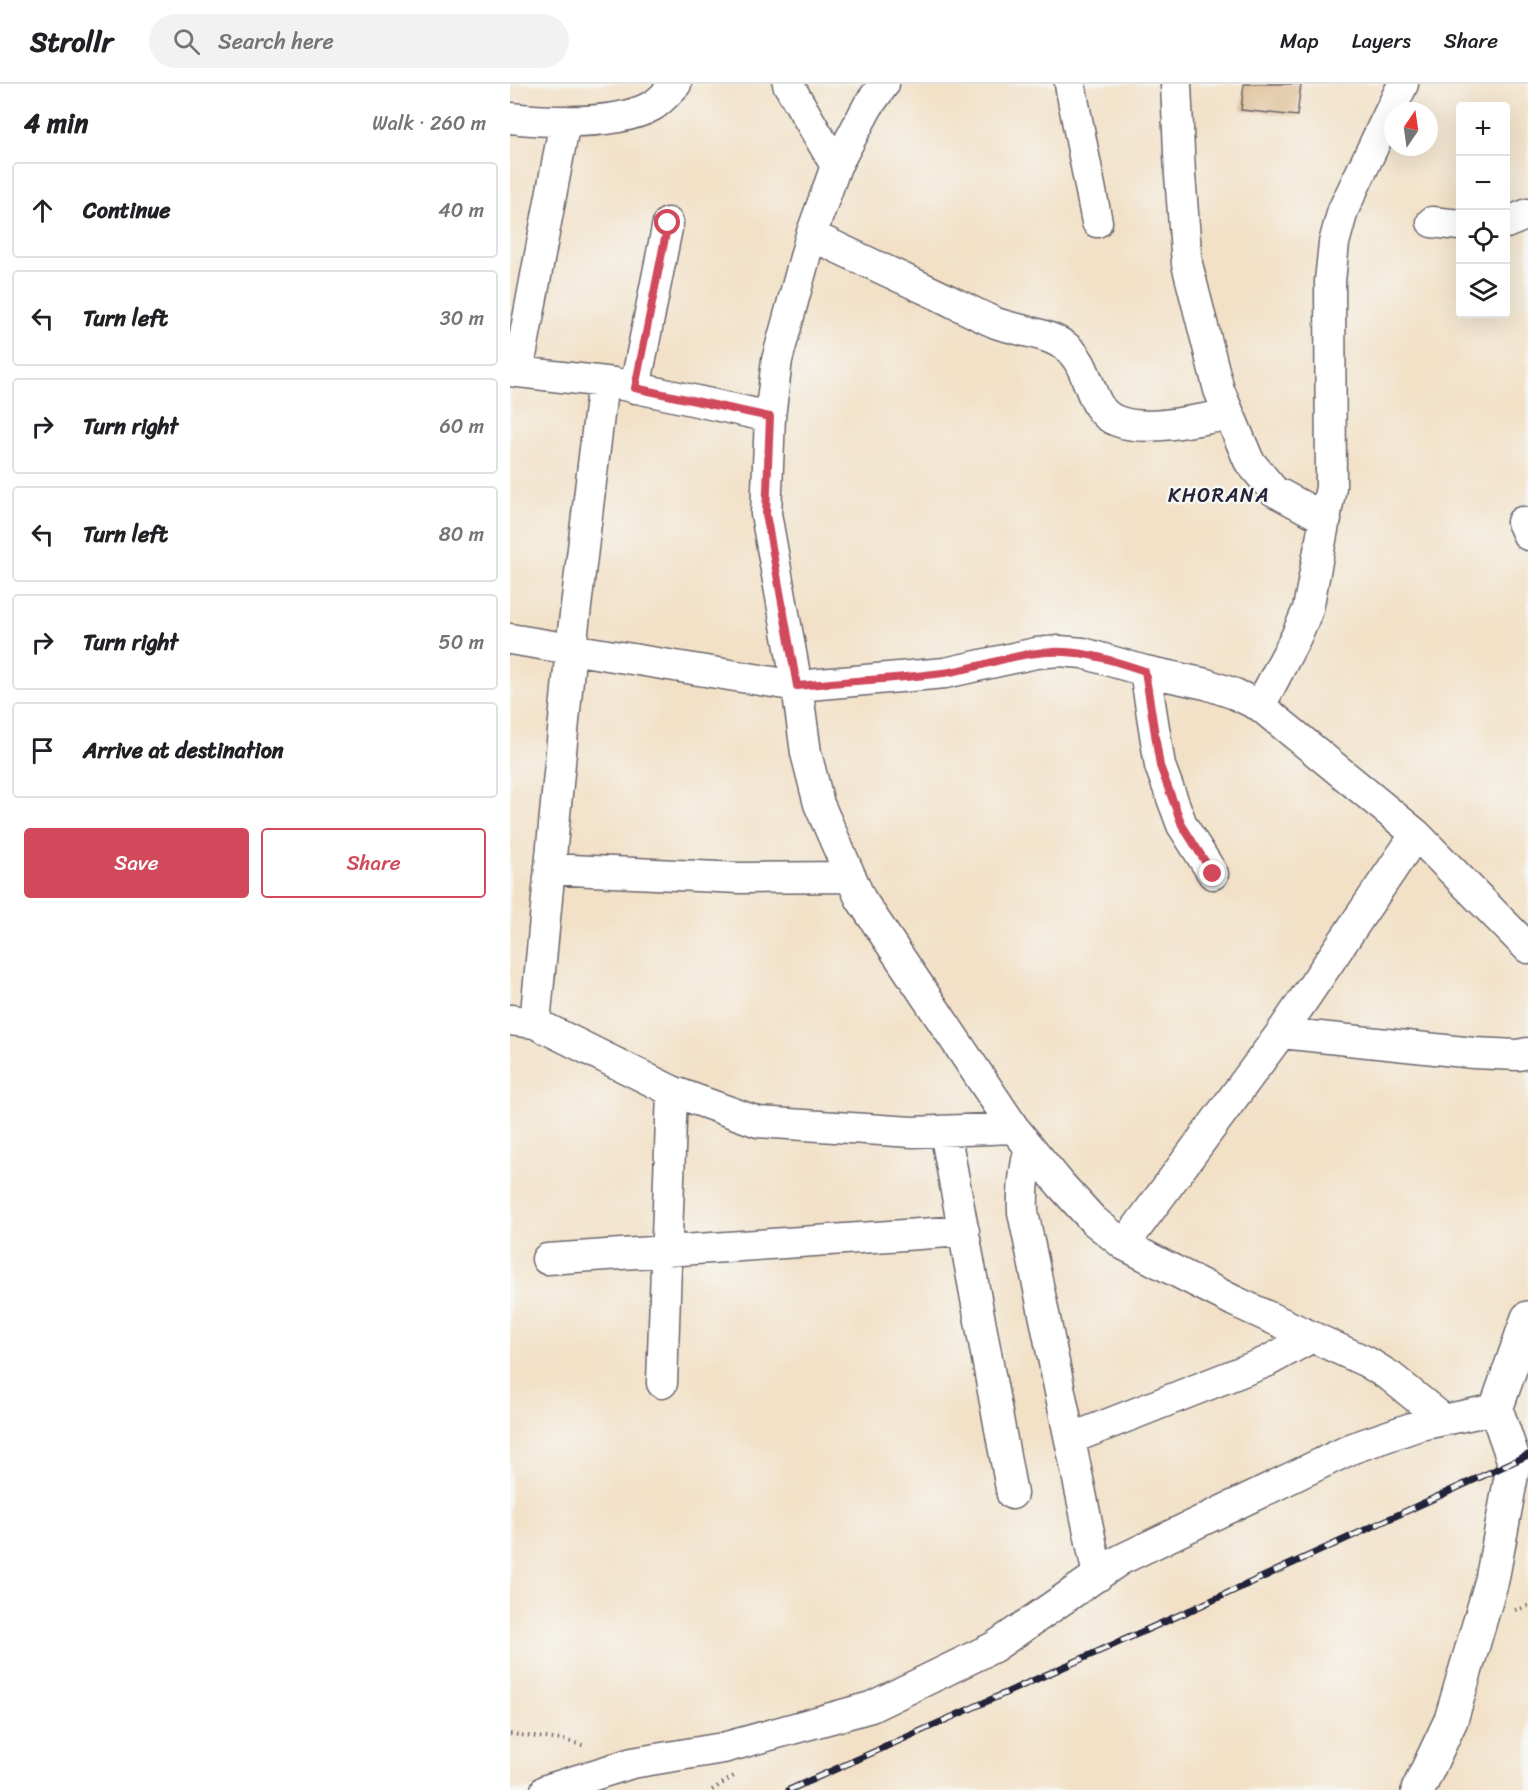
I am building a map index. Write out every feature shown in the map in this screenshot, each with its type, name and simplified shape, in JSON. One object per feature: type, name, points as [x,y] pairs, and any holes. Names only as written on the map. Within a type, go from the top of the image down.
[{"type":"street","points":[[510,118],[553,122],[606,118],[637,112],[653,105],[676,84]]},
{"type":"street","points":[[788,84],[836,166]]},
{"type":"street","points":[[884,84],[868,106],[836,166],[811,235],[777,360],[770,417],[766,514],[797,686],[806,753],[819,804],[860,898],[1022,1138],[1093,1220],[1124,1245],[1234,1301],[1367,1362],[1391,1377],[1444,1420]]},
{"type":"street","points":[[1070,84],[1097,222]]},
{"type":"street","points":[[1176,84],[1187,264],[1219,390],[1249,461],[1274,491],[1326,519]]},
{"type":"street","points":[[1260,706],[1308,609],[1326,519],[1331,487],[1330,281],[1334,243],[1343,210],[1403,84]]},
{"type":"street","points":[[565,121],[514,372],[603,382],[770,417]]},
{"type":"street","points":[[1510,221],[1528,214]]},
{"type":"street","points":[[635,388],[668,223]]},
{"type":"street","points":[[811,235],[996,323],[1053,339],[1065,346],[1077,357],[1086,372],[1092,395],[1107,417],[1142,427],[1229,415]]},
{"type":"street","points":[[603,382],[571,648],[550,869],[522,1022],[672,1091],[758,1122],[912,1132],[945,1131],[1022,1138]]},
{"type":"street","points":[[510,639],[797,686],[945,673],[1036,653],[1059,651],[1099,656],[1145,671],[1206,684],[1260,706],[1416,834],[1528,948]]},
{"type":"street","points":[[1145,671],[1160,766],[1182,825],[1213,874]]},
{"type":"street","points":[[1124,1245],[1281,1033],[1416,834]]},
{"type":"street","points":[[550,869],[739,878],[851,877]]},
{"type":"street","points":[[1281,1033],[1474,1053],[1518,1055],[1528,1053]]},
{"type":"street","points":[[662,1383],[672,1091]]},
{"type":"street","points":[[945,1131],[1012,1494]]},
{"type":"street","points":[[1022,1138],[1023,1212],[1098,1576]]},
{"type":"street","points":[[547,1259],[964,1231]]},
{"type":"street","points":[[1418,1790],[1451,1720],[1492,1580],[1514,1461],[1496,1409],[1528,1318]]},
{"type":"street","points":[[1070,1439],[1266,1362],[1312,1337]]},
{"type":"street","points":[[546,1790],[632,1763],[723,1748],[871,1707],[994,1647],[1120,1560],[1353,1448],[1420,1425],[1496,1409]]},
{"type":"path","points":[[510,1734],[563,1740],[632,1763]]},
{"type":"building","points":[[1244,84],[1301,84],[1297,116],[1241,110]]},
{"type":"railway","points":[[789,1790],[1202,1605],[1528,1455]]},
{"type":"district","name":"KHORANA","points":[[1219,495]]},
{"type":"route","points":[[668,223],[635,388],[770,417],[766,514],[797,686],[945,673],[1036,653],[1059,651],[1108,658],[1145,671],[1160,766],[1182,825],[1213,874]]}]
